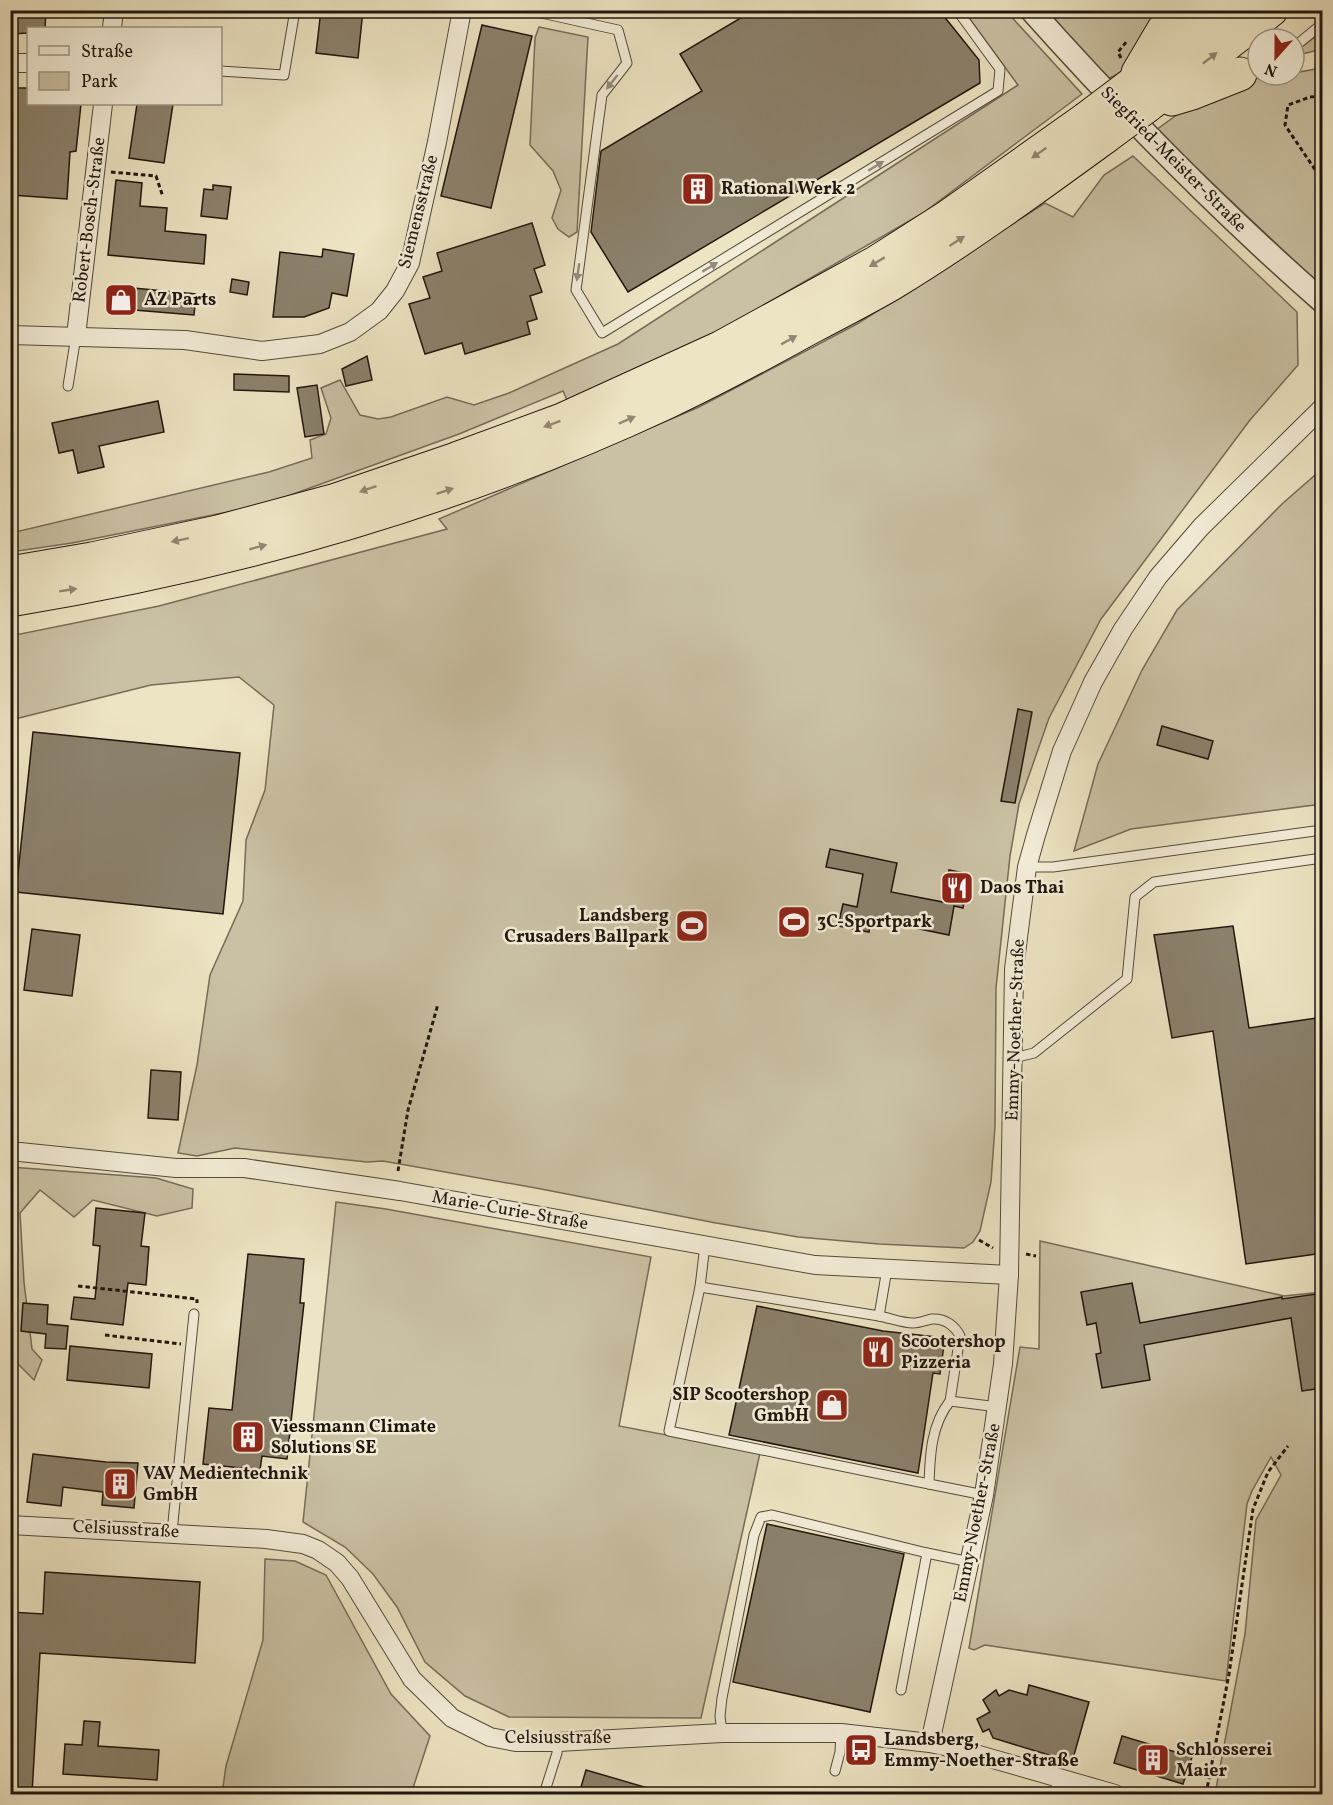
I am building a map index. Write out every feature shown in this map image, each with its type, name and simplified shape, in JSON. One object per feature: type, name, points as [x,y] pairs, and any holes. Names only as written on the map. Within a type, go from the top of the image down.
[{"type":"highway","points":[[1139,96],[1164,28],[1179,10]]},
{"type":"highway","points":[[1139,96],[1229,10]]},
{"type":"highway","points":[[10,600],[100,585],[225,556],[332,527],[464,485],[572,444],[666,403],[738,368],[890,284],[960,239],[1096,128],[1139,96],[1271,10]]},
{"type":"highway","points":[[1139,96],[1192,93],[1240,74]]},
{"type":"highway","points":[[10,573],[92,560],[218,532],[333,501],[562,420],[720,348],[877,262],[1096,128]]},
{"type":"street","points":[[112,27],[114,10]]},
{"type":"street","name":"Siemensstraße","points":[[10,335],[184,340],[262,351],[321,345],[350,332],[379,311],[395,291],[410,263],[437,142],[462,10]]},
{"type":"street","name":"Siegfried-Meister-Straße","points":[[1031,10],[1093,81],[1150,140],[1235,223],[1323,301]]},
{"type":"street","points":[[10,63],[27,63]]},
{"type":"street","name":"Robert-Bosch-Straße","points":[[76,336],[103,105]]},
{"type":"street","name":"Emmy-Noether-Straße","points":[[930,1743],[984,1495],[1003,1364],[1009,1275],[1014,969],[1027,867],[1062,751],[1093,682],[1123,629],[1158,577],[1200,527],[1323,408]]},
{"type":"street","name":"Marie-Curie-Straße","points":[[10,1151],[176,1168],[244,1168],[400,1191],[815,1265],[1009,1275]]},
{"type":"street","name":"Celsiusstraße","points":[[10,1525],[172,1532],[294,1542],[318,1550],[345,1570],[412,1679],[452,1718],[490,1737],[516,1742],[558,1742],[722,1733],[841,1733],[930,1743],[1056,1786],[1115,1794]]},
{"type":"lane","points":[[222,71],[284,75],[295,10]]},
{"type":"lane","points":[[528,10],[618,30],[627,63],[602,95],[576,290],[602,333],[998,91],[1000,69],[957,10]]},
{"type":"lane","points":[[1306,37],[1323,24]]},
{"type":"lane","points":[[68,386],[76,336]]},
{"type":"lane","points":[[1027,867],[1053,867],[1323,830]]},
{"type":"lane","points":[[1013,1058],[1034,1053],[1127,979],[1135,897],[1155,882],[1323,858]]},
{"type":"lane","points":[[705,1245],[700,1287],[669,1431],[984,1495]]},
{"type":"lane","points":[[879,1316],[887,1269]]},
{"type":"lane","points":[[700,1287],[911,1323],[933,1319],[955,1327],[960,1336],[950,1401],[935,1427],[930,1455],[929,1484]]},
{"type":"lane","points":[[172,1532],[194,1314]]},
{"type":"lane","points":[[950,1401],[998,1407]]},
{"type":"lane","points":[[722,1733],[720,1707],[723,1688],[754,1535],[761,1517],[772,1515],[970,1562]]},
{"type":"lane","points":[[901,1690],[927,1553]]},
{"type":"lane","points":[[835,1771],[840,1752],[841,1733]]},
{"type":"lane","points":[[544,1794],[557,1753],[558,1742]]},
{"type":"path","points":[[1323,96],[1310,97],[1288,105],[1285,125],[1323,180]]},
{"type":"path","points":[[96,170],[156,176],[163,197]]},
{"type":"path","points":[[398,1171],[408,1110],[438,1004]]},
{"type":"path","points":[[78,1286],[197,1299],[194,1314]]},
{"type":"path","points":[[105,1335],[191,1346]]},
{"type":"path","points":[[1206,1794],[1229,1674],[1253,1509],[1268,1472],[1288,1446]]},
{"type":"green space","points":[[964,11],[1006,11],[1082,94],[923,213],[660,365],[567,400],[563,391],[459,434],[263,505],[72,543],[11,552],[11,533],[269,472],[312,458],[310,440],[326,434],[331,418],[321,388],[340,380],[360,415],[378,419],[391,417],[447,397],[474,405],[509,393],[618,344],[1018,85]]},
{"type":"green space","points":[[1048,11],[1168,11],[1129,68],[1106,80]]},
{"type":"green space","points":[[539,27],[588,37],[577,232],[569,237],[558,229],[552,218],[561,190],[553,171],[530,145],[535,38]]},
{"type":"green space","points":[[1322,32],[1322,49],[1306,53],[1306,44]]},
{"type":"green space","points":[[1322,68],[1322,287],[1156,130],[1196,101],[1246,80],[1246,87],[1306,87],[1306,71]]},
{"type":"green space","points":[[1133,156],[1297,312],[1298,365],[1250,420],[1101,619],[1049,718],[1019,804],[1010,856],[996,988],[995,1126],[991,1182],[980,1231],[973,1242],[964,1248],[798,1237],[383,1161],[367,1162],[235,1148],[197,1156],[178,1153],[197,1065],[210,975],[243,901],[246,840],[265,790],[274,705],[239,677],[151,685],[11,720],[10,636],[159,606],[447,529],[439,519],[699,407],[857,324],[1045,203],[1073,217],[1104,175]]},
{"type":"green space","points":[[1322,469],[1322,804],[1131,829],[1074,851],[1098,764],[1142,670],[1177,610],[1282,504]]},
{"type":"green space","points":[[10,1167],[156,1178],[193,1189],[192,1208],[157,1216],[93,1200],[74,1217],[40,1190],[20,1213],[24,1282],[32,1349],[42,1360],[34,1380],[11,1357]]},
{"type":"green space","points":[[336,1202],[651,1257],[619,1426],[760,1453],[701,1718],[509,1717],[465,1696],[425,1662],[397,1607],[373,1574],[345,1547],[303,1522]]},
{"type":"green space","points":[[1040,1241],[1284,1296],[1322,1292],[1322,1794],[1215,1794],[1245,1634],[1256,1520],[1281,1475],[1271,1457],[1247,1504],[1226,1681],[985,1645],[974,1650],[969,1648],[1020,1347],[1039,1349]]},
{"type":"green space","points":[[265,1559],[295,1561],[326,1575],[391,1694],[430,1736],[411,1794],[222,1794],[226,1766],[263,1640]]},
{"type":"building","points":[[10,10],[46,10],[45,27],[27,27],[27,33],[10,34]]},
{"type":"building","points":[[321,10],[363,10],[358,58],[316,53]]},
{"type":"building","name":"Rational Werk 2","points":[[754,10],[939,10],[979,60],[980,83],[628,292],[591,232],[601,151],[702,91],[680,54]]},
{"type":"building","points":[[482,25],[532,36],[491,208],[441,196]]},
{"type":"building","points":[[17,88],[27,88],[27,105],[81,105],[76,151],[70,152],[67,199],[11,195],[12,94]]},
{"type":"building","points":[[137,105],[173,105],[164,163],[129,158]]},
{"type":"building","points":[[116,180],[142,183],[140,206],[167,208],[165,231],[206,235],[204,264],[108,255]]},
{"type":"building","points":[[213,185],[231,187],[227,219],[201,216],[204,189],[213,190]]},
{"type":"building","points":[[532,223],[545,265],[534,269],[542,292],[530,296],[537,319],[527,322],[530,334],[465,354],[462,343],[425,354],[409,304],[430,298],[423,277],[442,271],[437,253]]},
{"type":"building","points":[[323,249],[354,254],[347,296],[332,293],[329,308],[304,317],[273,317],[280,252],[322,257]]},
{"type":"building","points":[[232,279],[249,282],[247,295],[230,292]]},
{"type":"building","points":[[112,286],[196,294],[194,315],[110,308]]},
{"type":"building","points":[[367,356],[372,380],[346,386],[342,369]]},
{"type":"building","points":[[234,374],[289,376],[289,392],[234,390]]},
{"type":"building","points":[[317,385],[324,434],[305,437],[297,388]]},
{"type":"building","points":[[158,401],[164,432],[99,446],[104,467],[78,473],[73,450],[59,453],[52,423]]},
{"type":"building","points":[[1018,709],[1032,712],[1015,803],[1001,801]]},
{"type":"building","points":[[1162,726],[1213,741],[1208,759],[1157,745]]},
{"type":"building","points":[[33,732],[240,753],[223,914],[16,892]]},
{"type":"building","points":[[830,849],[897,863],[891,892],[943,902],[949,870],[969,874],[963,908],[954,906],[949,935],[871,919],[869,932],[838,926],[843,904],[857,907],[863,874],[826,867]]},
{"type":"building","points":[[1233,926],[1249,1028],[1323,1017],[1323,1253],[1246,1264],[1213,1031],[1172,1038],[1154,935]]},
{"type":"building","points":[[32,929],[80,935],[72,996],[24,990]]},
{"type":"building","points":[[151,1070],[181,1072],[178,1120],[148,1118]]},
{"type":"building","points":[[96,1208],[145,1213],[141,1246],[149,1247],[146,1285],[128,1283],[123,1325],[71,1319],[74,1297],[95,1299],[100,1246],[93,1245]]},
{"type":"building","points":[[248,1254],[304,1259],[300,1303],[304,1303],[287,1459],[262,1456],[260,1470],[203,1464],[209,1408],[232,1410]]},
{"type":"building","points":[[1132,1283],[1140,1323],[1282,1297],[1282,1299],[1323,1293],[1323,1388],[1302,1391],[1291,1318],[1144,1345],[1150,1380],[1102,1388],[1096,1354],[1101,1353],[1096,1323],[1087,1325],[1081,1292]]},
{"type":"building","points":[[23,1303],[48,1305],[47,1324],[68,1326],[66,1349],[45,1348],[46,1334],[21,1331]]},
{"type":"building","name":"SIP Scootershop GmbH","points":[[757,1306],[883,1331],[945,1338],[940,1374],[933,1373],[918,1473],[729,1435]]},
{"type":"building","points":[[70,1346],[152,1354],[149,1388],[67,1380]]},
{"type":"building","points":[[33,1454],[138,1463],[134,1508],[102,1505],[103,1492],[63,1487],[61,1506],[27,1502]]},
{"type":"building","points":[[767,1524],[904,1554],[870,1712],[733,1682]]},
{"type":"building","points":[[45,1572],[200,1582],[195,1663],[40,1653],[32,1794],[10,1794],[10,1612],[43,1614]]},
{"type":"building","points":[[1029,1685],[1089,1702],[1072,1762],[993,1738],[989,1729],[983,1732],[977,1719],[990,1712],[983,1700],[996,1690],[999,1696],[1009,1690],[1027,1695]]},
{"type":"building","points":[[84,1721],[100,1722],[98,1746],[159,1750],[157,1780],[63,1774],[65,1744],[82,1745]]},
{"type":"building","name":"Schlosserei Maier","points":[[1122,1736],[1192,1757],[1183,1784],[1114,1763]]},
{"type":"building","points":[[586,1770],[658,1791],[657,1794],[579,1794]]},
{"type":"place","name":"Rational Werk 2","points":[[698,189]]},
{"type":"place","name":"AZ Parts","points":[[121,300]]},
{"type":"place","name":"Daos Thai","points":[[957,888]]},
{"type":"place","name":"3C-Sportpark","points":[[794,922]]},
{"type":"place","name":"Landsberg Crusaders Ballpark","points":[[692,926]]},
{"type":"place","name":"Scootershop Pizzeria","points":[[878,1352]]},
{"type":"place","name":"SIP Scootershop GmbH","points":[[832,1405]]},
{"type":"place","name":"Viessmann Climate Solutions SE","points":[[248,1437]]},
{"type":"place","name":"VAV Medientechnik GmbH","points":[[120,1484]]},
{"type":"place","name":"Landsberg, Emmy-Noether-Straße","points":[[861,1750]]},
{"type":"place","name":"Schlosserei Maier","points":[[1153,1760]]}]
